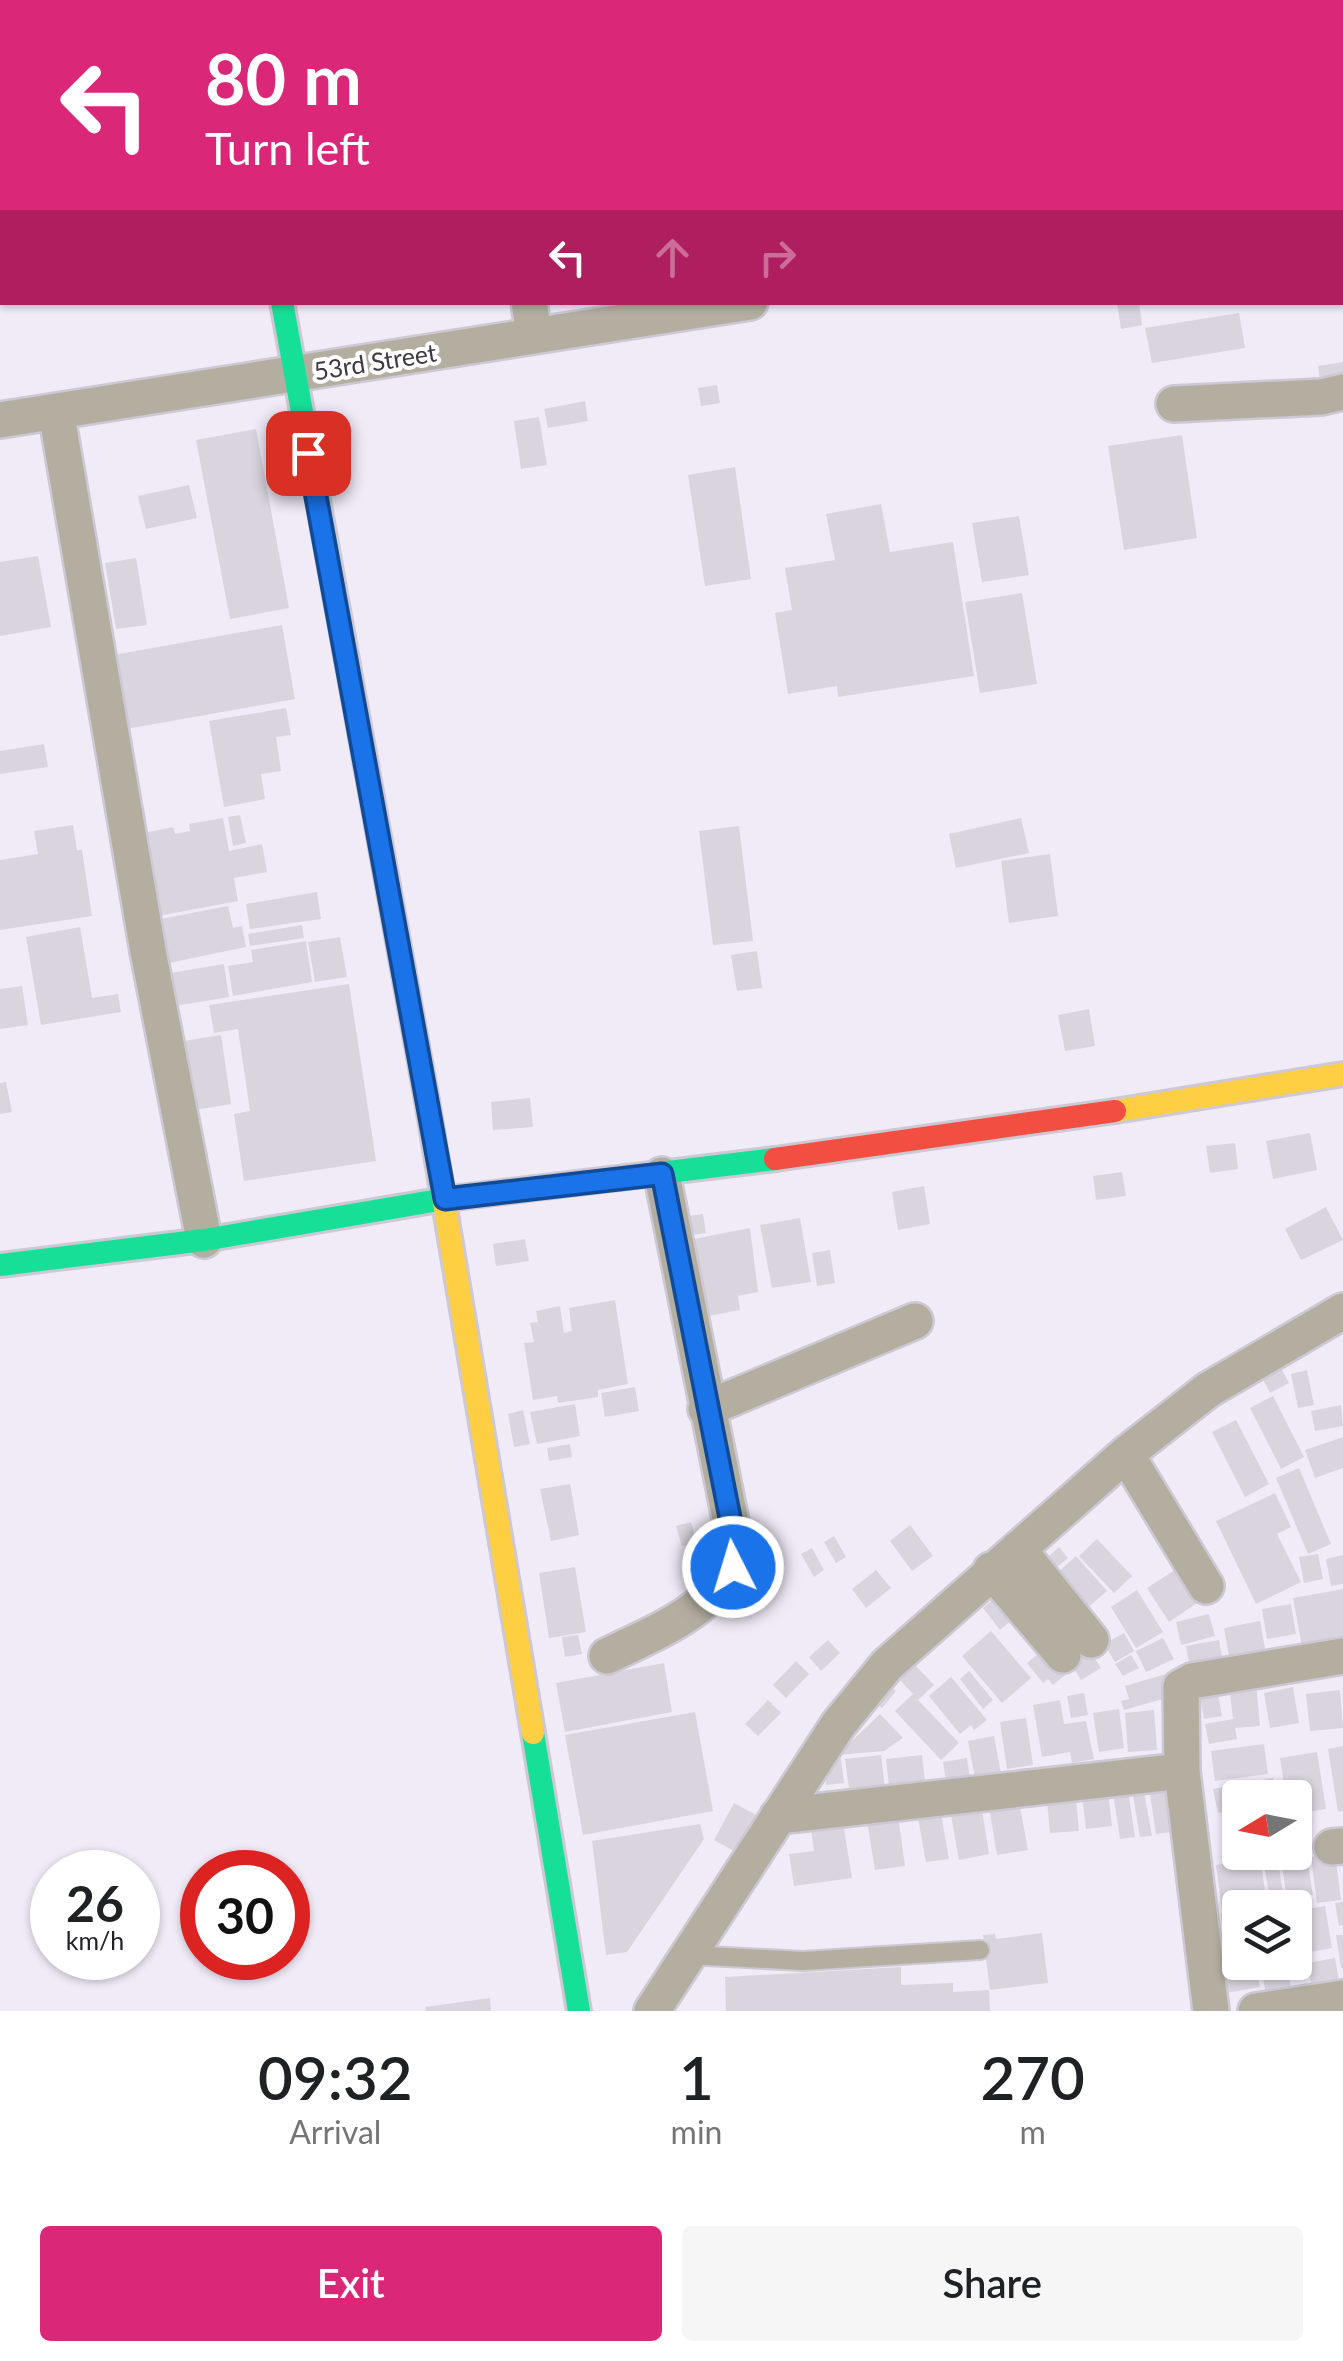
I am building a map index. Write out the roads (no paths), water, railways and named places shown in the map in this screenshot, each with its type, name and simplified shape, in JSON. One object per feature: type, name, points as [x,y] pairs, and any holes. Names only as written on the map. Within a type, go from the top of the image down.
[{"type":"street","points":[[282,305],[445,1199],[579,2011]]},
{"type":"street","name":"53rd Street","points":[[0,420],[294,374],[532,318],[709,305]]},
{"type":"street","points":[[1174,404],[1321,398],[1343,392]]},
{"type":"street","points":[[56,411],[148,951],[204,1240]]},
{"type":"street","points":[[0,1265],[204,1240],[445,1199],[938,1139],[1343,1074]]},
{"type":"street","points":[[608,1656],[675,1623],[722,1585],[733,1567],[736,1548],[662,1174]]},
{"type":"street","points":[[652,2011],[838,1725],[887,1665],[1126,1454],[1208,1390],[1343,1311]]},
{"type":"street","points":[[706,1409],[914,1322]]},
{"type":"street","points":[[1126,1454],[1206,1586]]},
{"type":"street","points":[[1005,1560],[1077,1648]]},
{"type":"street","points":[[1211,2011],[1182,1770],[1182,1686],[1343,1656]]},
{"type":"street","points":[[778,1816],[1182,1770]]},
{"type":"street","points":[[1256,2011],[1343,1998]]},
{"type":"lane","points":[[688,1955],[803,1961],[980,1950]]}]
